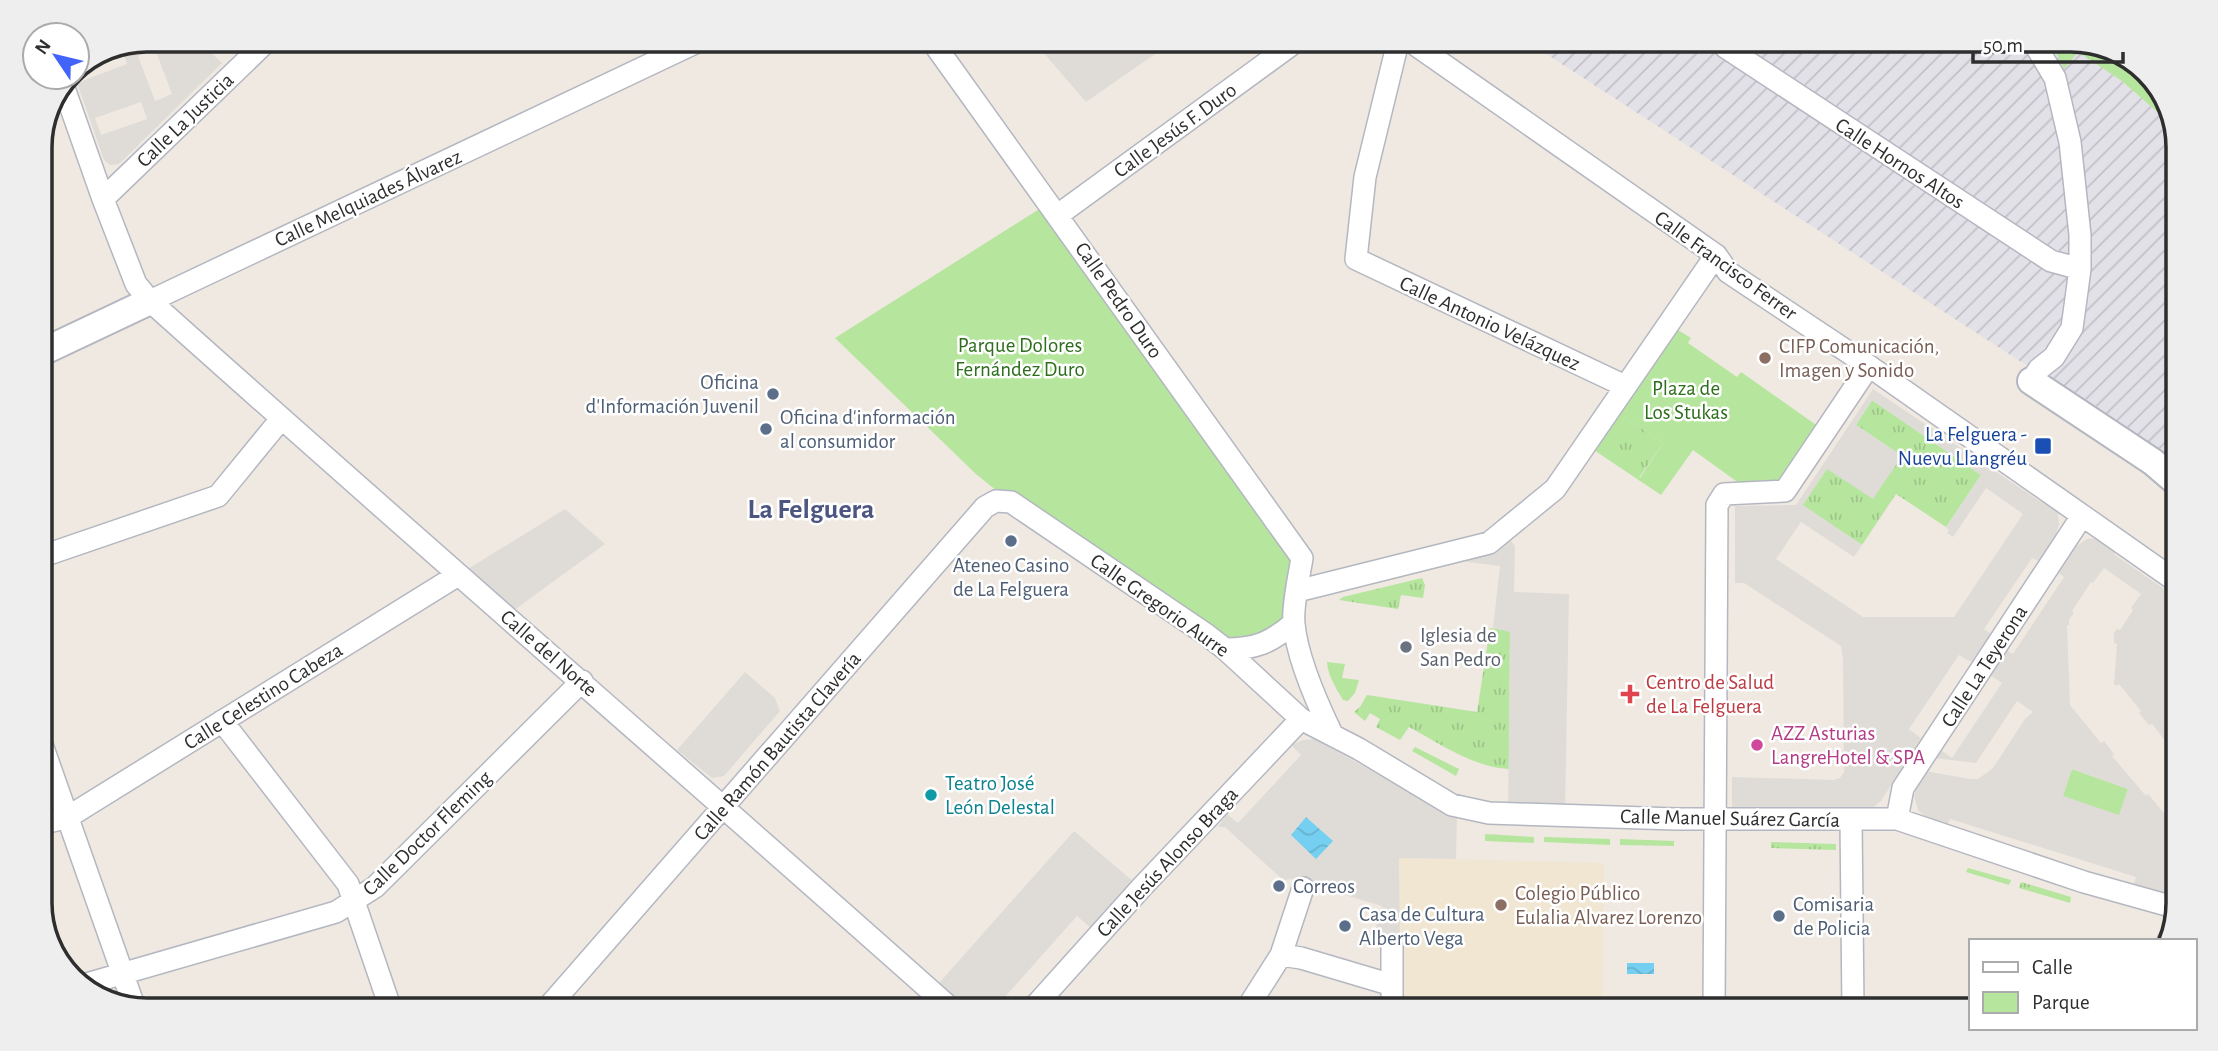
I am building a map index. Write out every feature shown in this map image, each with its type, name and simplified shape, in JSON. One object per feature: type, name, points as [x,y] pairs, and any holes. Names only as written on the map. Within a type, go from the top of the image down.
[{"type":"street","name":"Calle La Justicia","points":[[103,198],[256,52]]},
{"type":"street","name":"Calle Melquiades Álvarez","points":[[53,347],[676,52]]},
{"type":"street","name":"Calle Pedro Duro","points":[[940,52],[1302,558],[1297,591]]},
{"type":"street","name":"Calle Jesús F. Duro","points":[[1058,215],[1281,52]]},
{"type":"street","name":"Calle Antonio Velázquez","points":[[1395,52],[1364,177],[1356,259],[1625,386]]},
{"type":"street","name":"Calle Francisco Ferrer","points":[[1426,52],[1716,255],[1728,272],[1869,366],[2166,574]]},
{"type":"street","points":[[2039,52],[2055,78],[2070,142],[2080,235],[2080,269],[2072,328],[2054,357],[2039,369],[2031,381],[2165,474]]},
{"type":"street","name":"Calle Hornos Altos","points":[[1749,55],[2051,261],[2080,269]]},
{"type":"street","name":"Calle del Norte","points":[[67,97],[136,284],[150,301],[939,998]]},
{"type":"street","points":[[1332,734],[1321,712],[1303,661],[1294,623],[1297,591],[1489,543],[1555,489],[1716,255]]},
{"type":"street","points":[[2054,357],[2052,376],[2056,396]]},
{"type":"street","points":[[1714,998],[1717,505],[1724,494],[1785,491],[1869,366]]},
{"type":"street","points":[[53,553],[218,496],[281,419]]},
{"type":"street","name":"Calle Ramón Bautista Clavería","points":[[556,998],[985,508],[996,501],[1011,502]]},
{"type":"street","name":"Calle Gregorio Aurre","points":[[1011,502],[1225,649],[1301,719]]},
{"type":"street","name":"Calle La Teyerona","points":[[1898,819],[1903,788],[2082,516]]},
{"type":"street","name":"Calle Celestino Cabeza","points":[[53,821],[68,817],[458,575]]},
{"type":"street","points":[[1225,649],[1265,645],[1294,623]]},
{"type":"street","name":"Calle Doctor Fleming","points":[[94,982],[336,912],[354,901],[375,887],[582,681]]},
{"type":"street","name":"Calle Manuel Suárez García","points":[[1301,719],[1332,734],[1452,805],[1489,813],[1716,820],[1898,819],[2084,882],[2166,905]]},
{"type":"street","name":"Calle Jesús Alonso Braga","points":[[1042,998],[1141,888],[1301,719]]},
{"type":"street","points":[[222,721],[348,884],[388,998]]},
{"type":"street","points":[[53,775],[131,997]]},
{"type":"street","points":[[1851,819],[1853,998]]},
{"type":"street","points":[[1254,998],[1281,955],[1303,888]]},
{"type":"street","points":[[1392,948],[1392,998]]},
{"type":"street","points":[[1281,955],[1301,958],[1392,985]]},
{"type":"shaded area","points":[[148,52],[138,56],[155,101],[172,94],[156,52],[211,52],[222,63],[119,164],[110,165],[104,160],[80,91],[91,91],[91,78],[127,64],[125,55]],"holes":[[[141,102],[147,119],[101,135],[95,118]]]},
{"type":"shaded area","points":[[1043,52],[1158,52],[1086,102]]},
{"type":"shaded area","points":[[1543,52],[2081,53],[2122,81],[2159,113],[2164,129],[2165,455]]},
{"type":"shaded area","points":[[1873,389],[2041,502],[2045,496],[2058,513],[2056,534],[2039,561],[2032,558],[1984,629],[1991,634],[1971,662],[1959,655],[1909,729],[1921,738],[1881,801],[1870,810],[1732,809],[1732,777],[1834,780],[1840,778],[1844,772],[1841,646],[1744,583],[1735,583],[1735,506],[1796,505]],"holes":[[[1872,400],[1981,475],[1946,527],[1949,530],[1947,533],[1953,537],[1986,488],[2023,514],[1954,617],[1863,617],[1776,559],[1801,522],[1854,557],[1862,545],[1803,505],[1827,469],[1873,499],[1902,456],[1856,425]]]},
{"type":"shaded area","points":[[565,509],[605,544],[506,616],[458,575]]},
{"type":"shaded area","points":[[1503,531],[1515,546],[1514,592],[1569,594],[1565,816],[1508,814],[1510,632],[1493,628],[1500,566],[1467,562],[1462,549]]},
{"type":"shaded area","points":[[2099,538],[2111,542],[2115,555],[2166,590],[2166,741],[2139,713],[2141,711],[2119,684],[2114,684],[2117,644],[2114,643],[2114,633],[2117,629],[2120,630],[2141,594],[2104,568],[2072,611],[2074,613],[2067,625],[2070,705],[2101,743],[2104,741],[2114,754],[2112,756],[2146,796],[2148,794],[2166,815],[2166,893],[2134,884],[2136,877],[1950,819],[1947,826],[1931,821],[1918,810],[1914,796],[1925,771],[1978,779],[1993,768],[2025,719],[2033,712],[2017,701],[1976,763],[1934,758],[1939,749],[1952,758],[2002,683],[1990,675],[2006,650],[2013,654],[2064,577],[2058,572],[2074,548],[2087,539]],"holes":[[[2072,769],[2128,789],[2119,815],[2063,796]]]},
{"type":"shaded area","points":[[745,672],[775,698],[780,711],[724,776],[712,778],[677,750]]},
{"type":"shaded area","points":[[1314,739],[1457,818],[1456,859],[1399,858],[1400,946],[1371,946],[1382,906],[1291,879],[1283,880],[1225,827],[1218,827],[1227,814],[1238,823],[1301,755],[1291,745]]},
{"type":"shaded area","points":[[1074,831],[1141,888],[1099,935],[1077,916],[1004,998],[939,998],[932,991]]},
{"type":"shaded area","name":"Colegio Público Eulalia Alvarez Lorenzo","points":[[1399,858],[1604,863],[1602,998],[1402,998]]},
{"type":"green space","points":[[2056,52],[2077,53],[2064,69]]},
{"type":"green space","points":[[2079,53],[2107,60],[2128,72],[2146,90],[2159,113],[2122,81]]},
{"type":"green space","name":"Parque Dolores Fernández Duro","points":[[1049,203],[1302,558],[1296,611],[1243,649],[997,491],[835,338]]},
{"type":"green space","name":"Plaza de Los Stukas","points":[[1668,324],[1691,338],[1688,343],[1737,377],[1741,372],[1819,427],[1783,481],[1743,486],[1693,450],[1661,495],[1585,444]],"holes":[[[1625,417],[1663,443],[1640,478],[1602,452]]]},
{"type":"green space","points":[[1872,400],[1981,475],[1946,527],[1896,494],[1862,545],[1802,505],[1827,468],[1902,456],[1856,425]]},
{"type":"green space","points":[[1625,417],[1663,443],[1639,478],[1601,452]]},
{"type":"green space","points":[[1422,578],[1425,585],[1423,598],[1401,595],[1398,609],[1339,600],[1343,597]]},
{"type":"green space","points":[[1490,628],[1510,631],[1509,769],[1470,759],[1409,727],[1400,740],[1376,727],[1380,719],[1370,713],[1365,721],[1354,712],[1367,695],[1477,712]]},
{"type":"green space","points":[[1327,662],[1345,664],[1342,678],[1359,680],[1355,693],[1348,701],[1343,700],[1335,686]]},
{"type":"green space","points":[[1415,747],[1459,769],[1456,776],[1412,751]]},
{"type":"green space","points":[[2072,769],[2128,789],[2119,816],[2062,796]]},
{"type":"green space","points":[[1485,834],[1534,837],[1534,843],[1485,841]]},
{"type":"green space","points":[[1544,837],[1610,839],[1610,845],[1544,842]]},
{"type":"green space","points":[[1620,839],[1674,841],[1674,846],[1620,845]]},
{"type":"green space","points":[[1771,842],[1836,844],[1836,850],[1771,848]]},
{"type":"green space","points":[[1968,868],[2011,880],[2009,885],[1966,872]]},
{"type":"green space","points":[[2021,882],[2071,897],[2070,903],[2019,888]]},
{"type":"water","points":[[1306,817],[1333,841],[1316,859],[1291,835]]},
{"type":"water","points":[[1627,963],[1654,963],[1654,974],[1627,974]]},
{"type":"place","name":"CIFP Comunicación, Imagen y Sonido","points":[[1765,358]]},
{"type":"place","name":"Oficina d'Información Juvenil","points":[[773,394]]},
{"type":"place","name":"Oficina d'información al consumidor","points":[[766,429]]},
{"type":"place","name":"La Felguera - Nuevu Llangréu","points":[[2043,446]]},
{"type":"place","name":"Ateneo Casino de La Felguera","points":[[1011,541]]},
{"type":"place","name":"Iglesia de San Pedro","points":[[1406,647]]},
{"type":"place","name":"Centro de Salud de La Felguera","points":[[1630,694]]},
{"type":"place","name":"AZZ Asturias LangreHotel & SPA","points":[[1757,745]]},
{"type":"place","name":"Teatro José León Delestal","points":[[931,795]]},
{"type":"place","name":"Correos","points":[[1279,886]]},
{"type":"place","name":"Colegio Público Eulalia Alvarez Lorenzo","points":[[1501,905]]},
{"type":"place","name":"Comisaria de Policia","points":[[1779,916]]},
{"type":"place","name":"Casa de Cultura Alberto Vega","points":[[1345,926]]},
{"type":"district","name":"La Felguera","points":[[811,508]]}]
